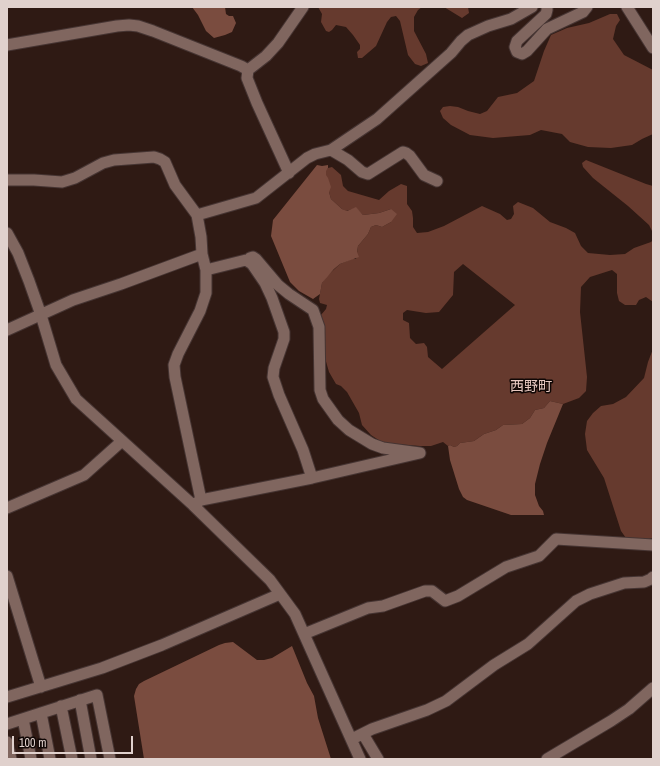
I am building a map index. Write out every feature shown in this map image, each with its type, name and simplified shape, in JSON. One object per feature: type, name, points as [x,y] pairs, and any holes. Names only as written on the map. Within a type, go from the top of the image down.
[{"type":"street","points":[[289,173],[247,78],[248,70],[266,56],[278,43],[303,7]]},
{"type":"street","points":[[197,215],[256,198],[307,158],[315,154],[331,150],[377,119],[451,53],[468,35],[488,26],[510,19],[532,7]]},
{"type":"street","points":[[547,7],[546,14],[517,40],[515,47],[517,52],[522,54],[527,52],[547,29],[583,12],[587,7]]},
{"type":"street","points":[[627,7],[653,48]]},
{"type":"street","points":[[7,44],[129,25],[138,26],[152,31],[248,70]]},
{"type":"street","points":[[331,150],[348,160],[362,172],[368,174],[403,152],[410,156],[424,175],[437,181]]},
{"type":"street","points":[[7,180],[62,182],[75,178],[103,163],[114,160],[154,157],[165,162],[175,185],[197,215],[202,237],[202,254],[206,270],[206,293],[200,311],[174,365],[197,502]]},
{"type":"street","points":[[7,233],[18,253],[41,315],[56,365],[76,399],[122,441],[197,502],[270,580],[295,614],[360,759]]},
{"type":"street","points":[[7,330],[73,300],[202,254]]},
{"type":"street","points":[[197,502],[312,478],[420,453],[383,448],[372,444],[349,430],[338,420],[323,399],[320,390],[319,327],[313,310],[278,285],[256,259],[253,257],[248,261]]},
{"type":"street","points":[[206,270],[246,260],[252,264],[265,284],[282,324],[284,339],[274,368],[274,377],[279,395],[303,450],[312,478]]},
{"type":"street","points":[[7,508],[84,475],[122,441]]},
{"type":"street","points":[[304,634],[368,608],[383,606],[425,591],[432,590],[445,601],[458,596],[506,567],[539,556],[556,539],[653,544]]},
{"type":"street","points":[[7,576],[41,687]]},
{"type":"street","points":[[352,739],[372,729],[427,710],[446,701],[494,665],[528,644],[576,601],[590,594],[624,583],[644,582],[653,577]]},
{"type":"street","points":[[7,697],[102,668],[162,645],[280,594]]},
{"type":"street","points":[[547,759],[629,709],[653,688]]},
{"type":"street","points":[[7,724],[97,695],[110,759]]},
{"type":"street","points":[[80,700],[91,759]]},
{"type":"street","points":[[61,706],[72,759]]},
{"type":"street","points":[[41,713],[50,759]]},
{"type":"street","points":[[23,719],[31,759]]},
{"type":"street","points":[[363,734],[378,759]]},
{"type":"street","points":[[7,742],[11,759]]},
{"type":"shaded area","points":[[192,7],[225,7],[226,14],[233,16],[236,23],[232,32],[214,38],[206,31]]},
{"type":"shaded area","points":[[318,7],[422,7],[418,10],[414,17],[414,31],[426,54],[428,63],[421,66],[415,64],[408,55],[400,21],[396,16],[391,17],[387,22],[376,46],[362,58],[358,58],[357,52],[360,49],[360,45],[353,35],[346,27],[336,25],[329,32],[326,31],[321,22],[322,14]]},
{"type":"shaded area","points":[[444,7],[468,7],[469,13],[462,18]]},
{"type":"shaded area","points":[[610,14],[617,14],[620,20],[616,26],[613,39],[624,55],[653,70],[653,134],[632,145],[611,148],[588,147],[570,142],[562,134],[541,130],[530,135],[493,138],[470,135],[451,125],[443,118],[440,111],[443,107],[458,107],[480,114],[487,111],[498,97],[517,93],[534,81],[551,35],[567,28],[589,23]]},
{"type":"shaded area","points":[[586,160],[653,186],[653,233],[649,225],[593,178],[583,167],[582,163]]},
{"type":"shaded area","points":[[317,165],[328,165],[326,175],[331,187],[329,192],[331,199],[342,209],[347,211],[356,207],[363,215],[379,213],[391,209],[397,214],[391,222],[382,227],[376,225],[371,227],[368,234],[358,246],[357,252],[359,257],[340,264],[334,269],[322,283],[320,294],[313,299],[299,291],[290,282],[271,236],[273,220]]},
{"type":"shaded area","points":[[332,167],[341,175],[343,186],[348,191],[379,200],[389,191],[401,184],[407,186],[407,204],[412,211],[413,227],[417,233],[428,232],[444,226],[482,206],[500,214],[507,220],[511,219],[514,214],[513,206],[518,202],[533,208],[550,222],[575,233],[581,246],[588,253],[610,255],[625,254],[634,248],[653,240],[653,302],[646,297],[639,300],[636,305],[625,305],[619,301],[617,293],[617,274],[612,270],[590,277],[581,287],[580,312],[587,377],[586,391],[579,398],[563,404],[550,401],[544,408],[535,410],[530,418],[522,424],[503,425],[496,430],[484,434],[474,441],[460,443],[454,447],[450,445],[448,446],[443,442],[431,446],[383,443],[371,435],[362,425],[359,413],[347,392],[341,386],[336,384],[329,372],[325,358],[321,315],[326,309],[327,305],[320,303],[319,299],[322,283],[326,277],[340,264],[356,259],[358,246],[368,234],[371,227],[376,225],[382,227],[391,222],[391,209],[379,213],[363,215],[356,208],[346,211],[342,209],[331,199],[325,171]],"holes":[[[463,264],[515,305],[442,369],[428,357],[427,347],[424,343],[416,344],[410,338],[409,323],[403,320],[403,313],[407,310],[426,313],[439,312],[453,295],[454,272]]]},
{"type":"shaded area","points":[[653,349],[653,538],[626,538],[621,531],[604,478],[587,450],[585,434],[587,421],[593,413],[601,406],[613,404],[626,397],[644,378]]},
{"type":"shaded area","points":[[550,401],[563,404],[547,443],[535,484],[535,495],[544,515],[511,515],[467,500],[463,497],[450,460],[448,446],[450,445],[454,447],[460,443],[474,441],[484,434],[496,430],[503,425],[522,424],[530,418],[535,410],[544,408]]},
{"type":"shaded area","points":[[233,642],[257,660],[272,658],[292,646],[314,696],[318,718],[331,759],[144,759],[134,696],[139,684],[219,645]]},
{"type":"district","name":"西野町","points":[[531,387]]}]
